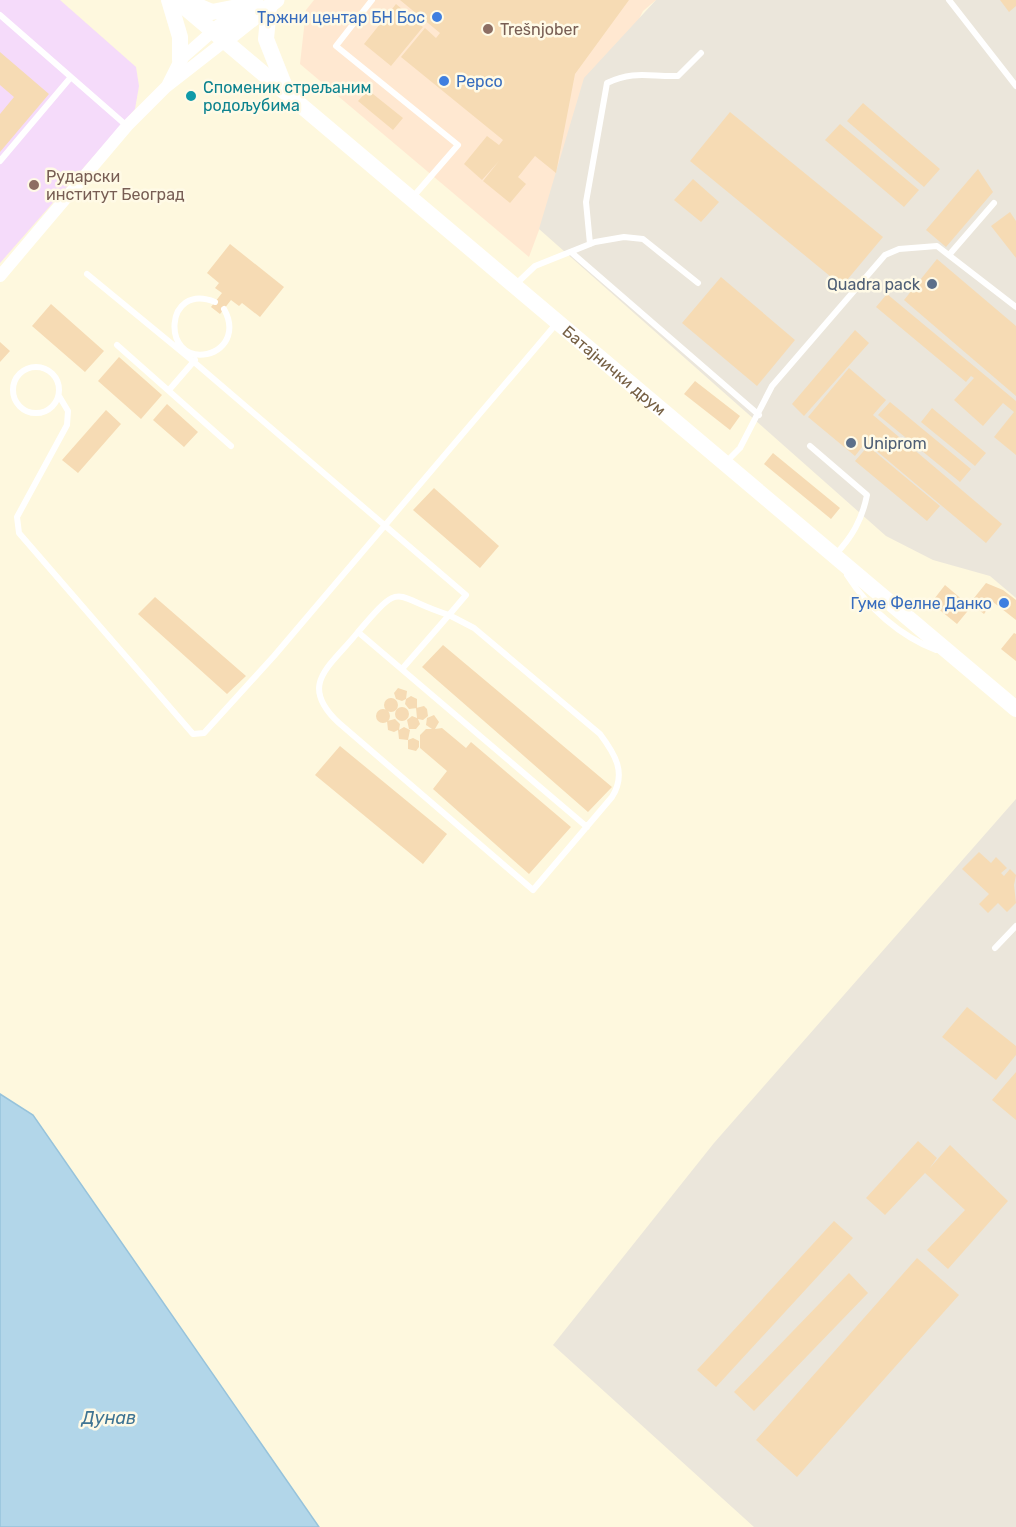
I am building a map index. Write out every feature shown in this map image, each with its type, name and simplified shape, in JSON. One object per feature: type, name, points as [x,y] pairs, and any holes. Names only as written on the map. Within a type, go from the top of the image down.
[{"type":"main road","points":[[169,0],[180,37],[180,60]]},
{"type":"main road","name":"Батајнички друм","points":[[176,0],[289,93],[1016,710]]},
{"type":"main road","points":[[183,0],[212,12],[262,3],[266,39],[280,78],[289,93]]},
{"type":"street","points":[[166,87],[180,60],[219,36],[262,3]]},
{"type":"street","points":[[0,276],[127,126],[219,36]]},
{"type":"lane","points":[[372,0],[336,46],[458,145],[412,198]]},
{"type":"lane","points":[[949,0],[1016,86]]},
{"type":"lane","points":[[0,15],[127,126]]},
{"type":"lane","points":[[590,244],[586,202],[607,83],[624,75],[636,73],[659,77],[678,76],[701,52]]},
{"type":"lane","points":[[0,161],[71,77]]},
{"type":"lane","points":[[949,255],[994,203]]},
{"type":"lane","points":[[515,285],[535,266],[590,244],[624,237],[643,239],[698,283]]},
{"type":"lane","points":[[726,463],[740,448],[772,387],[885,255],[899,249],[937,246],[1016,307]]},
{"type":"lane","points":[[571,252],[759,415]]},
{"type":"lane","points":[[87,274],[194,362],[465,595],[402,669]]},
{"type":"lane","points":[[216,302],[207,299],[190,301],[177,314],[174,332],[183,347],[197,353],[209,353],[224,343],[230,325],[224,309]]},
{"type":"lane","points":[[59,396],[51,408],[45,412],[30,413],[18,405],[14,398],[14,382],[24,370],[32,367],[47,369],[58,381],[59,396],[68,411],[67,425],[17,517],[20,533],[193,734],[204,733],[259,673],[558,322]]},
{"type":"lane","points":[[117,345],[231,446]]},
{"type":"lane","points":[[169,390],[194,362],[197,353]]},
{"type":"lane","points":[[810,446],[867,495],[863,517],[836,557]]},
{"type":"lane","points":[[394,596],[407,597],[449,615],[474,628],[600,734],[612,749],[619,768],[619,783],[612,797],[533,890],[339,723],[322,704],[318,696],[320,682],[358,632],[382,604],[394,596]]},
{"type":"lane","points":[[358,632],[587,827]]},
{"type":"lane","points":[[995,948],[1016,926]]},
{"type":"shaded area","name":"Рударски институт Београд","points":[[0,0],[60,0],[136,67],[139,86],[135,109],[0,263]]},
{"type":"shaded area","points":[[314,0],[656,0],[643,11],[552,195],[529,257],[300,64],[306,10]]},
{"type":"shaded area","points":[[656,0],[1016,0],[1016,598],[990,576],[933,560],[886,536],[539,229],[584,78]]},
{"type":"shaded area","points":[[1016,799],[1016,1527],[754,1527],[553,1345],[714,1143]]},
{"type":"water","name":"Дунав","points":[[0,1094],[33,1115],[319,1527],[0,1527]]},
{"type":"building","points":[[400,0],[629,0],[575,74],[556,173],[535,156],[518,177],[526,184],[510,203],[483,181],[499,161],[482,180],[464,164],[487,136],[499,145],[503,140],[401,57],[425,28],[436,38],[440,33]]},
{"type":"building","points":[[1000,0],[1016,0],[1016,6],[1009,12]]},
{"type":"building","points":[[396,4],[423,27],[391,66],[364,44]]},
{"type":"building","points":[[0,52],[49,94],[0,152],[0,114],[14,97],[0,85]]},
{"type":"building","points":[[368,90],[403,118],[393,130],[358,101]]},
{"type":"building","points":[[863,103],[940,169],[924,187],[847,121]]},
{"type":"building","points":[[730,112],[883,237],[842,286],[690,161]]},
{"type":"building","points":[[840,124],[919,190],[904,207],[825,140]]},
{"type":"building","points":[[978,169],[993,192],[946,247],[926,230]]},
{"type":"building","points":[[693,179],[719,202],[701,222],[674,200]]},
{"type":"building","points":[[1010,212],[1016,221],[1016,258],[991,226]]},
{"type":"building","points":[[230,244],[284,287],[260,317],[242,303],[239,306],[231,300],[220,314],[211,307],[222,293],[215,288],[219,283],[207,273]]},
{"type":"building","points":[[937,259],[1016,326],[1016,396],[904,300]]},
{"type":"building","points":[[721,277],[795,340],[757,386],[682,323]]},
{"type":"building","points":[[887,294],[1016,401],[1016,455],[994,437],[1014,412],[1003,403],[983,426],[954,400],[974,378],[971,376],[966,382],[876,307]]},
{"type":"building","points":[[51,304],[104,351],[85,372],[32,326]]},
{"type":"building","points":[[855,330],[869,343],[804,416],[792,404]]},
{"type":"building","points":[[0,342],[10,351],[0,362]]},
{"type":"building","points":[[119,357],[162,395],[141,419],[98,381]]},
{"type":"building","points":[[849,368],[886,400],[873,415],[1002,524],[986,543],[866,442],[855,456],[808,417]]},
{"type":"building","points":[[695,381],[740,416],[730,430],[684,394]]},
{"type":"building","points":[[890,402],[971,469],[960,482],[878,415]]},
{"type":"building","points":[[167,404],[198,432],[184,447],[153,420]]},
{"type":"building","points":[[932,408],[986,453],[975,466],[921,422]]},
{"type":"building","points":[[106,410],[121,424],[78,473],[62,460]]},
{"type":"building","points":[[868,446],[940,506],[927,521],[855,461]]},
{"type":"building","points":[[773,453],[840,508],[831,519],[764,464]]},
{"type":"building","points":[[434,488],[499,546],[480,568],[413,510]]},
{"type":"building","points":[[986,583],[1003,590],[1016,600],[1016,620],[993,602],[984,614],[970,603]]},
{"type":"building","points":[[945,585],[971,607],[957,624],[931,603]]},
{"type":"building","points":[[155,597],[246,676],[227,694],[138,614]]},
{"type":"building","points":[[1014,633],[1016,634],[1016,661],[1001,649]]},
{"type":"building","points":[[443,645],[612,787],[588,812],[422,667]]},
{"type":"building","points":[[398,688],[407,691],[406,699],[402,701],[396,699],[394,693]]},
{"type":"building","points":[[411,696],[417,699],[417,708],[409,709],[405,704],[406,699]]},
{"type":"building","points":[[391,698],[396,700],[398,705],[396,710],[391,712],[386,710],[384,705],[386,700]]},
{"type":"building","points":[[424,706],[428,716],[423,720],[418,719],[420,724],[416,729],[409,729],[407,720],[412,716],[417,718],[416,708]]},
{"type":"building","points":[[402,707],[407,709],[409,714],[407,719],[402,721],[397,719],[395,714],[397,709]]},
{"type":"building","points":[[383,709],[388,711],[390,716],[388,721],[383,723],[378,721],[376,716],[378,711]]},
{"type":"building","points":[[434,715],[439,722],[435,729],[442,728],[466,748],[471,742],[571,827],[529,874],[433,789],[447,771],[420,748],[420,735],[426,729],[432,729],[426,725],[427,718]]},
{"type":"building","points":[[395,719],[400,724],[399,730],[404,727],[410,730],[408,740],[399,739],[398,730],[394,732],[388,730],[387,721]]},
{"type":"building","points":[[413,738],[419,741],[416,751],[408,749],[408,740]]},
{"type":"building","points":[[340,746],[447,834],[423,864],[315,775]]},
{"type":"building","points":[[979,852],[991,863],[996,857],[1007,868],[1001,873],[1004,876],[1010,869],[1016,875],[1014,885],[1016,903],[1007,912],[998,903],[988,913],[979,904],[989,894],[962,869]]},
{"type":"building","points":[[967,1007],[1016,1046],[1016,1055],[996,1080],[942,1037]]},
{"type":"building","points":[[1016,1072],[1016,1120],[992,1100]]},
{"type":"building","points":[[918,1141],[937,1158],[929,1169],[950,1145],[1008,1201],[948,1269],[927,1250],[965,1210],[925,1173],[885,1215],[866,1198]]},
{"type":"building","points":[[834,1221],[853,1238],[716,1387],[697,1370]]},
{"type":"building","points":[[917,1258],[959,1295],[797,1477],[756,1440]]},
{"type":"building","points":[[849,1273],[868,1293],[754,1411],[734,1392]]},
{"type":"place","name":"Тржни центар БН Бос","points":[[437,17]]},
{"type":"place","name":"Trešnjober","points":[[488,29]]},
{"type":"place","name":"Pepco","points":[[444,81]]},
{"type":"place","name":"Споменик стрељаним родољубима","points":[[191,96]]},
{"type":"place","name":"Рударски институт Београд","points":[[34,185]]},
{"type":"place","name":"Quadra pack","points":[[932,284]]},
{"type":"place","name":"Uniprom","points":[[851,443]]},
{"type":"place","name":"Гуме Фелне Данко","points":[[1004,603]]}]
